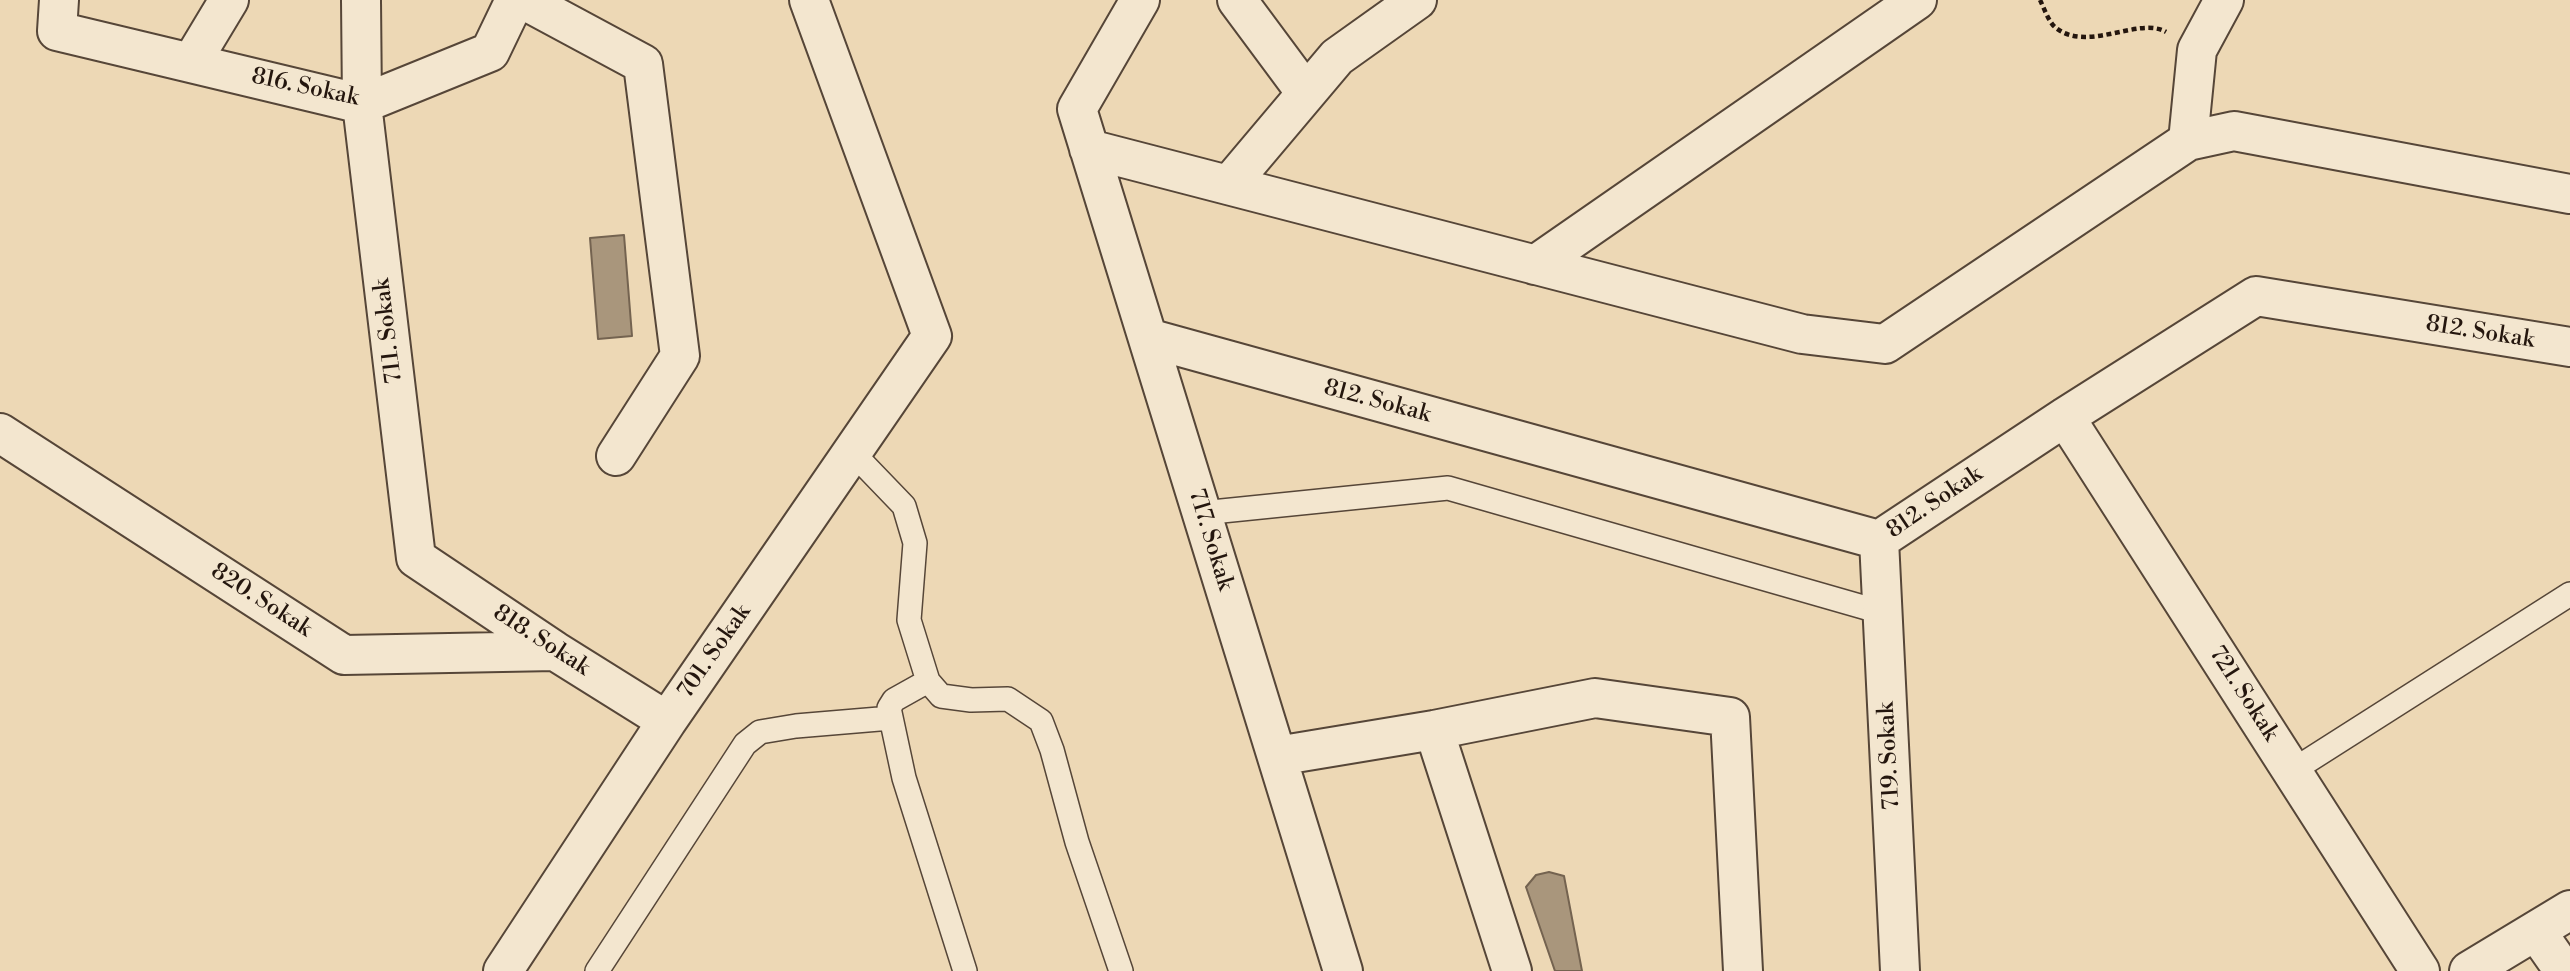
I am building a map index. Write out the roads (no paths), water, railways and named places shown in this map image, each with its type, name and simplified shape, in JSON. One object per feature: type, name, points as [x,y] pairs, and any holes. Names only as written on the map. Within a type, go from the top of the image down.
[{"type":"street","points":[[191,63],[229,0]]},
{"type":"street","name":"711. Sokak","points":[[361,0],[362,104],[416,558]]},
{"type":"street","name":"816. Sokak","points":[[58,15],[191,63],[362,104],[489,52],[515,0]]},
{"type":"street","points":[[524,0],[643,64],[680,356],[616,456]]},
{"type":"street","name":"701. Sokak","points":[[503,971],[667,721],[932,336],[809,0]]},
{"type":"street","name":"717. Sokak","points":[[1140,0],[1077,109],[1343,971]]},
{"type":"street","points":[[1237,0],[1306,93]]},
{"type":"street","points":[[1229,185],[1336,57],[1417,0]]},
{"type":"street","points":[[1535,265],[1917,0]]},
{"type":"street","points":[[2188,141],[2197,50],[2224,0]]},
{"type":"street","points":[[1089,149],[1802,334],[1885,344],[2188,141],[2234,131],[2570,194]]},
{"type":"street","name":"812. Sokak","points":[[1148,338],[1880,540],[2064,418],[2256,296],[2570,347]]},
{"type":"street","name":"721. Sokak","points":[[2064,418],[2420,971]]},
{"type":"street","name":"820. Sokak","points":[[0,433],[344,655],[555,651]]},
{"type":"street","name":"719. Sokak","points":[[1880,540],[1900,971]]},
{"type":"street","name":"818. Sokak","points":[[416,558],[555,651],[667,721]]},
{"type":"street","points":[[1277,756],[1434,730],[1595,698],[1730,717],[1743,971]]},
{"type":"street","points":[[1434,730],[1512,971]]},
{"type":"street","points":[[2469,971],[2570,910]]},
{"type":"street","points":[[2536,931],[2564,971]]},
{"type":"lane","points":[[852,452],[904,506],[915,543],[909,620],[928,681],[941,696],[971,701],[1009,699],[1041,720],[1077,842],[1121,971]]},
{"type":"lane","points":[[1202,513],[1448,488],[1884,613]]},
{"type":"lane","points":[[2292,771],[2570,594]]},
{"type":"lane","points":[[928,681],[894,700],[889,708],[904,778],[965,971]]},
{"type":"lane","points":[[597,971],[745,744],[760,732],[796,726],[891,718]]}]
